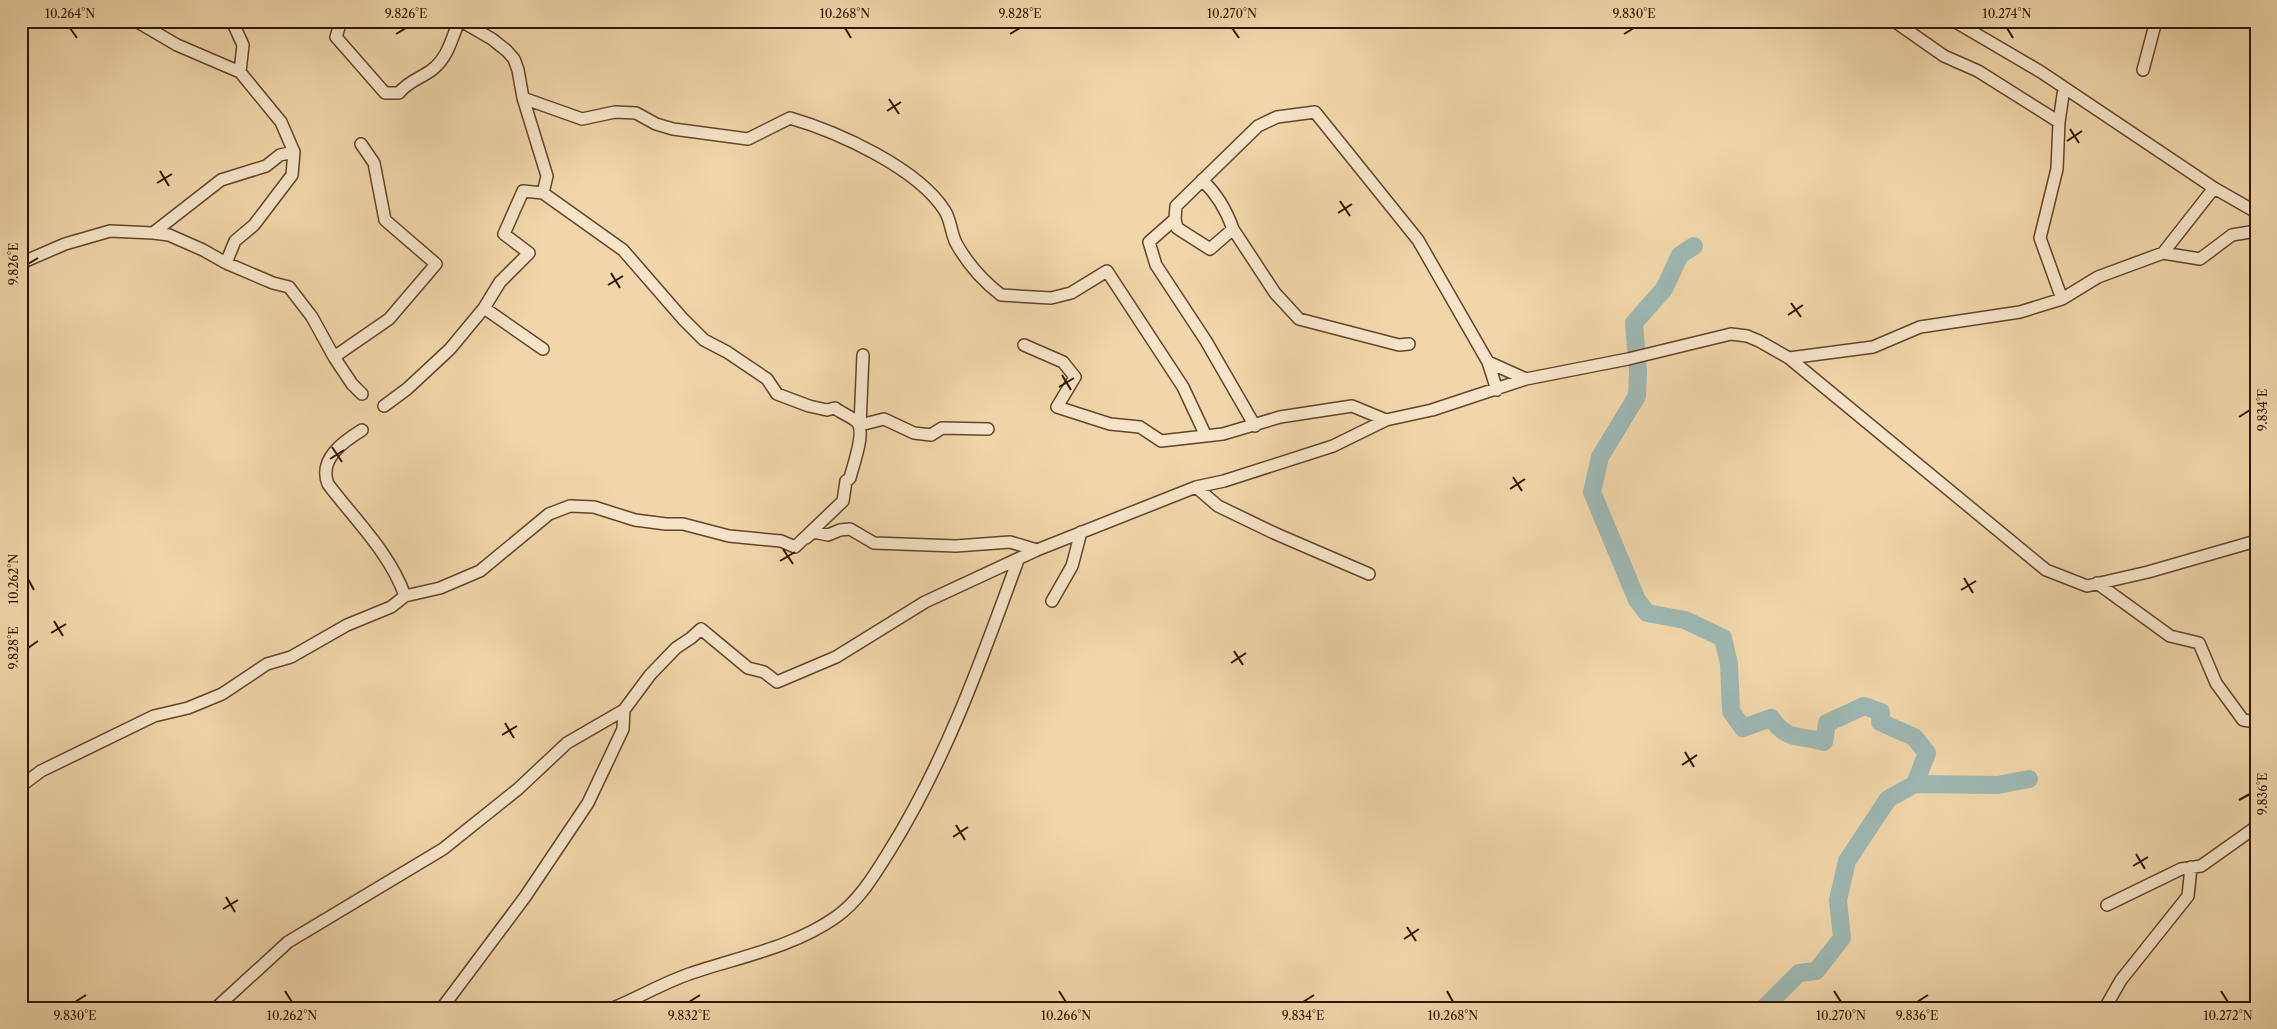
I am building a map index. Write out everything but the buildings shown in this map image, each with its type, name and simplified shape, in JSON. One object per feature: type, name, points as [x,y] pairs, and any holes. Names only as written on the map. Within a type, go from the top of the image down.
[{"type":"street","points":[[136,21],[177,45],[240,72],[281,122],[294,152],[292,175],[254,225],[236,240],[226,264]]},
{"type":"street","points":[[232,21],[242,44],[240,72]]},
{"type":"street","points":[[341,21],[336,37],[385,93],[399,93],[406,84],[414,82],[427,74],[444,58],[460,21],[507,51],[518,70],[523,98],[547,176],[544,193]]},
{"type":"street","points":[[1894,21],[1944,56],[1978,71],[2059,122]]},
{"type":"street","points":[[1954,21],[2064,88],[2214,188],[2256,212]]},
{"type":"street","points":[[2143,70],[2156,21]]},
{"type":"street","points":[[2062,299],[2040,238],[2057,169],[2059,122],[2064,88]]},
{"type":"street","points":[[523,98],[582,119],[614,112],[636,113],[661,126],[673,129],[748,139],[790,118],[809,123],[868,151],[928,188],[945,212],[956,242],[968,261],[1001,295],[1051,298],[1071,294],[1107,271],[1183,387],[1205,434]]},
{"type":"street","points":[[1233,229],[1210,249],[1177,228],[1175,219],[1176,206],[1258,126],[1277,117],[1316,112],[1418,240],[1488,362],[1498,390]]},
{"type":"street","points":[[334,357],[389,319],[436,264],[385,220],[374,163],[361,144]]},
{"type":"street","points":[[153,233],[221,180],[266,166],[280,155],[294,152]]},
{"type":"street","points":[[1202,180],[1210,187],[1233,229],[1275,293],[1299,319],[1399,344],[1409,344]]},
{"type":"street","points":[[1789,358],[1873,347],[1920,327],[2020,312],[2062,299],[2098,277],[2163,252],[2214,188]]},
{"type":"street","points":[[384,406],[450,350],[484,308],[500,282],[529,253],[504,234],[523,191],[544,193],[623,250],[683,319],[704,340],[727,352],[767,379],[778,394],[809,406],[827,410],[835,408],[860,425],[884,419],[914,432],[931,435],[942,428],[988,429]]},
{"type":"street","points":[[1175,219],[1149,242],[1156,265],[1206,341],[1255,426]]},
{"type":"street","points":[[2163,252],[2200,259],[2232,235],[2256,231]]},
{"type":"street","points":[[21,263],[65,244],[110,232],[169,235],[204,250],[226,264],[273,283],[289,287],[312,317],[334,357],[362,394]]},
{"type":"street","points":[[484,308],[543,349]]},
{"type":"street","points":[[216,1008],[288,942],[443,849],[518,789],[567,743],[624,710],[650,674],[676,648],[701,629],[748,668],[764,672],[777,682],[836,657],[925,602],[1037,550],[1081,532],[1196,487],[1224,481],[1333,446],[1386,420],[1432,410],[1498,390],[1526,379],[1652,354],[1730,334],[1746,336],[1789,358],[2046,570],[2087,586],[2148,572],[2256,541]]},
{"type":"street","points":[[1024,345],[1063,362],[1075,378],[1057,407],[1110,424],[1140,427],[1161,441],[1205,434],[1223,434],[1280,417],[1308,411],[1352,406],[1386,420]]},
{"type":"street","points":[[797,545],[842,501],[846,481],[850,478],[860,439],[863,355]]},
{"type":"street","points":[[1488,362],[1526,379]]},
{"type":"street","points":[[362,430],[336,449],[330,457],[325,478],[394,570],[405,596]]},
{"type":"street","points":[[1196,487],[1218,506],[1274,533],[1369,574]]},
{"type":"street","points":[[21,786],[41,771],[154,716],[188,708],[222,694],[267,664],[291,657],[347,624],[391,607],[405,596],[440,588],[480,571],[549,514],[570,506],[594,507],[635,520],[683,524],[729,536],[781,541],[795,546],[813,532],[828,535],[840,530],[850,530],[874,543],[956,546],[1010,542],[1037,550]]},
{"type":"street","points":[[1052,601],[1072,566],[1081,532]]},
{"type":"street","points":[[612,1008],[687,975],[771,950],[836,917],[861,894],[911,816],[929,782],[980,662],[1018,560]]},
{"type":"street","points":[[2097,584],[2170,636],[2199,643],[2216,683],[2243,720],[2256,722]]},
{"type":"street","points":[[442,1008],[524,897],[588,803],[623,728],[624,710]]},
{"type":"street","points":[[2107,905],[2182,869],[2201,866],[2256,827]]},
{"type":"street","points":[[2105,1008],[2121,980],[2188,896],[2191,867]]},
{"type":"waterway","points":[[1694,246],[1680,255],[1664,289],[1634,323],[1638,372],[1637,396],[1600,457],[1592,492],[1637,600],[1647,613],[1685,620],[1723,638],[1729,664],[1731,711],[1743,728],[1771,718],[1777,726],[1789,734],[1824,742],[1827,723],[1864,706],[1881,712],[1880,722],[1914,737],[1927,753],[1915,784]]},
{"type":"waterway","points":[[1764,1008],[1799,973],[1816,971],[1842,938],[1838,900],[1847,861],[1888,799],[1915,784],[1998,785],[2029,779]]}]
